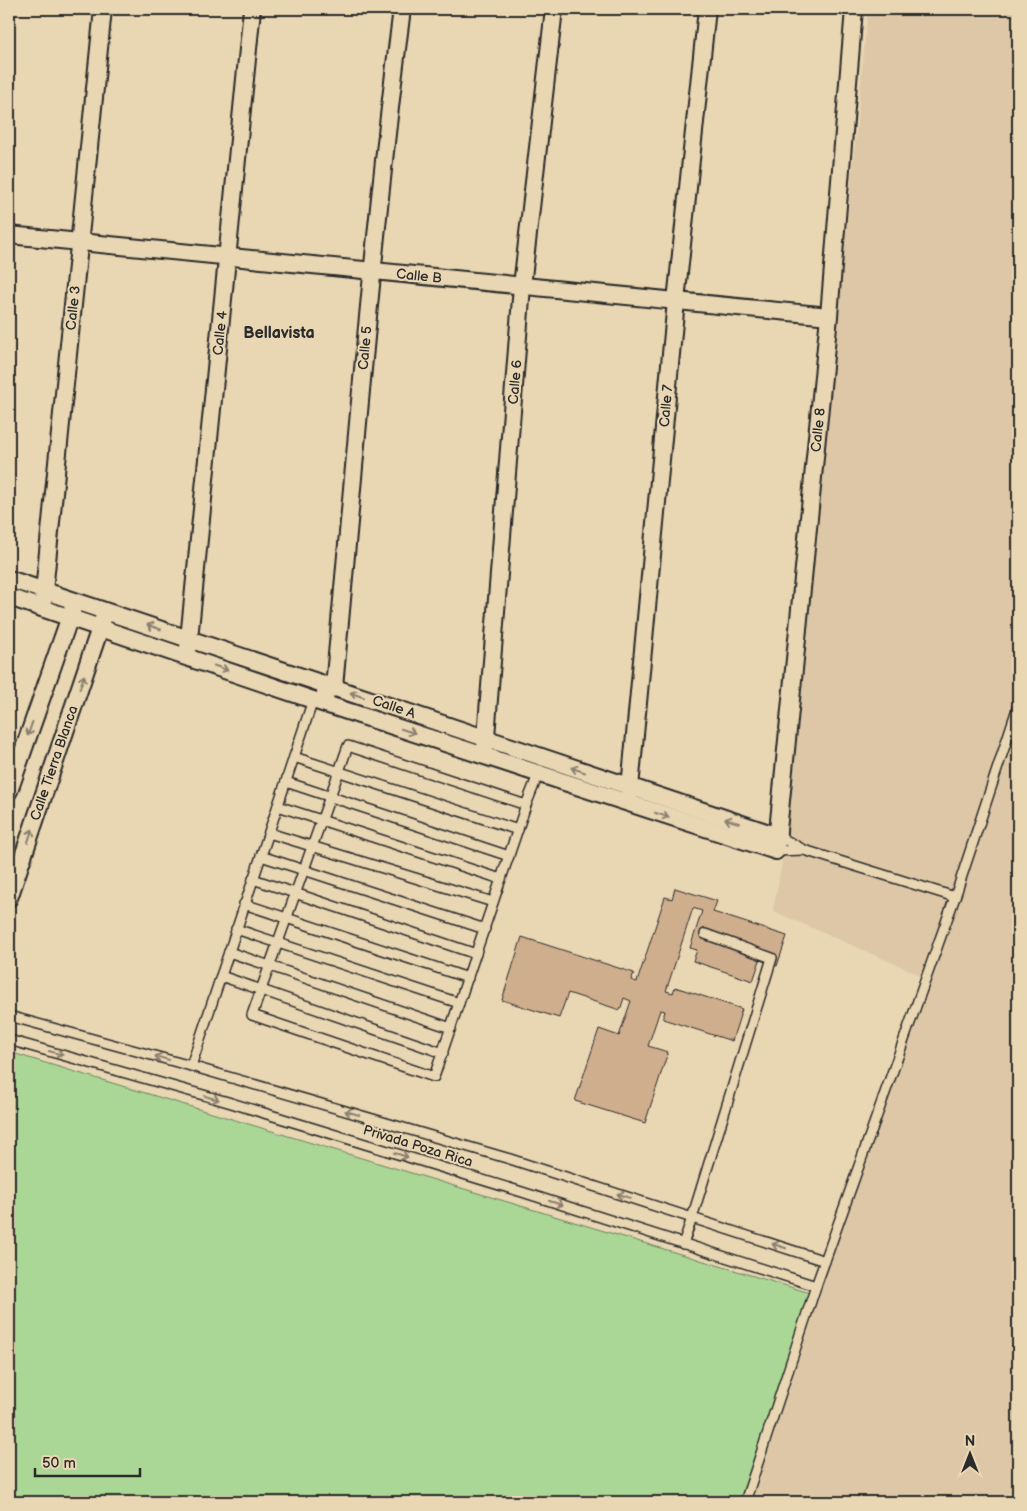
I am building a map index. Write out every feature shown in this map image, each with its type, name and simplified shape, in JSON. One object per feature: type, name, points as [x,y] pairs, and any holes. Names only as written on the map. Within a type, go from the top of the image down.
[{"type":"street","name":"Calle 3","points":[[42,608],[103,9]]},
{"type":"street","name":"Calle 4","points":[[188,657],[252,9]]},
{"type":"street","name":"Calle 5","points":[[334,687],[372,271],[390,100],[402,9]]},
{"type":"street","name":"Calle 6","points":[[484,756],[522,286],[554,9]]},
{"type":"street","name":"Calle 7","points":[[630,796],[676,301],[707,9]]},
{"type":"street","name":"Calle 8","points":[[777,844],[829,316],[854,9]]},
{"type":"street","name":"Calle B","points":[[9,235],[829,316]]},
{"type":"street","name":"Calle A","points":[[9,579],[486,739],[542,766],[777,844]]},
{"type":"street","name":"Calle A","points":[[9,597],[484,756],[542,766]]},
{"type":"street","points":[[9,791],[76,601]]},
{"type":"street","name":"Calle Tierra Blanca","points":[[9,898],[106,611]]},
{"type":"street","points":[[313,700],[334,687]]},
{"type":"lane","points":[[191,1066],[313,700]]},
{"type":"lane","points":[[745,1502],[816,1286],[955,897],[1018,706]]},
{"type":"lane","points":[[526,806],[348,746],[252,1015],[434,1077],[526,806],[542,766]]},
{"type":"lane","points":[[294,757],[518,830]]},
{"type":"lane","points":[[286,782],[509,856]]},
{"type":"lane","points":[[278,806],[501,879]]},
{"type":"lane","points":[[269,832],[493,902]]},
{"type":"lane","points":[[777,844],[804,850]]},
{"type":"lane","points":[[777,844],[804,850],[955,897]]},
{"type":"lane","points":[[261,856],[484,929]]},
{"type":"lane","points":[[253,879],[476,954]]},
{"type":"lane","points":[[244,904],[468,978]]},
{"type":"lane","points":[[236,929],[459,1003]]},
{"type":"lane","points":[[683,1244],[772,958],[705,934]]},
{"type":"lane","points":[[229,952],[451,1028]]},
{"type":"lane","points":[[221,976],[443,1053]]},
{"type":"lane","points":[[9,1016],[191,1066],[510,1159],[825,1261]]},
{"type":"lane","name":"Privada Poza Rica","points":[[9,1040],[237,1105],[522,1192],[816,1286]]},
{"type":"shaded area","points":[[868,9],[1018,9],[1018,1502],[739,1502],[810,1293],[923,976],[773,911],[788,830]]},
{"type":"green space","points":[[9,1052],[810,1293],[739,1502],[9,1502]]},
{"type":"building","points":[[675,888],[717,901],[713,912],[787,936],[777,966],[760,960],[753,981],[693,961],[697,950],[690,948],[702,911],[693,908],[666,991],[673,993],[675,987],[742,1009],[732,1041],[663,1019],[665,1011],[660,1010],[648,1046],[668,1052],[645,1123],[575,1101],[599,1029],[619,1036],[631,1001],[624,998],[620,1010],[568,993],[559,1018],[502,1000],[522,937],[634,973],[631,980],[637,982],[665,897],[672,899]]},
{"type":"district","name":"Bellavista","points":[[279,333]]}]
